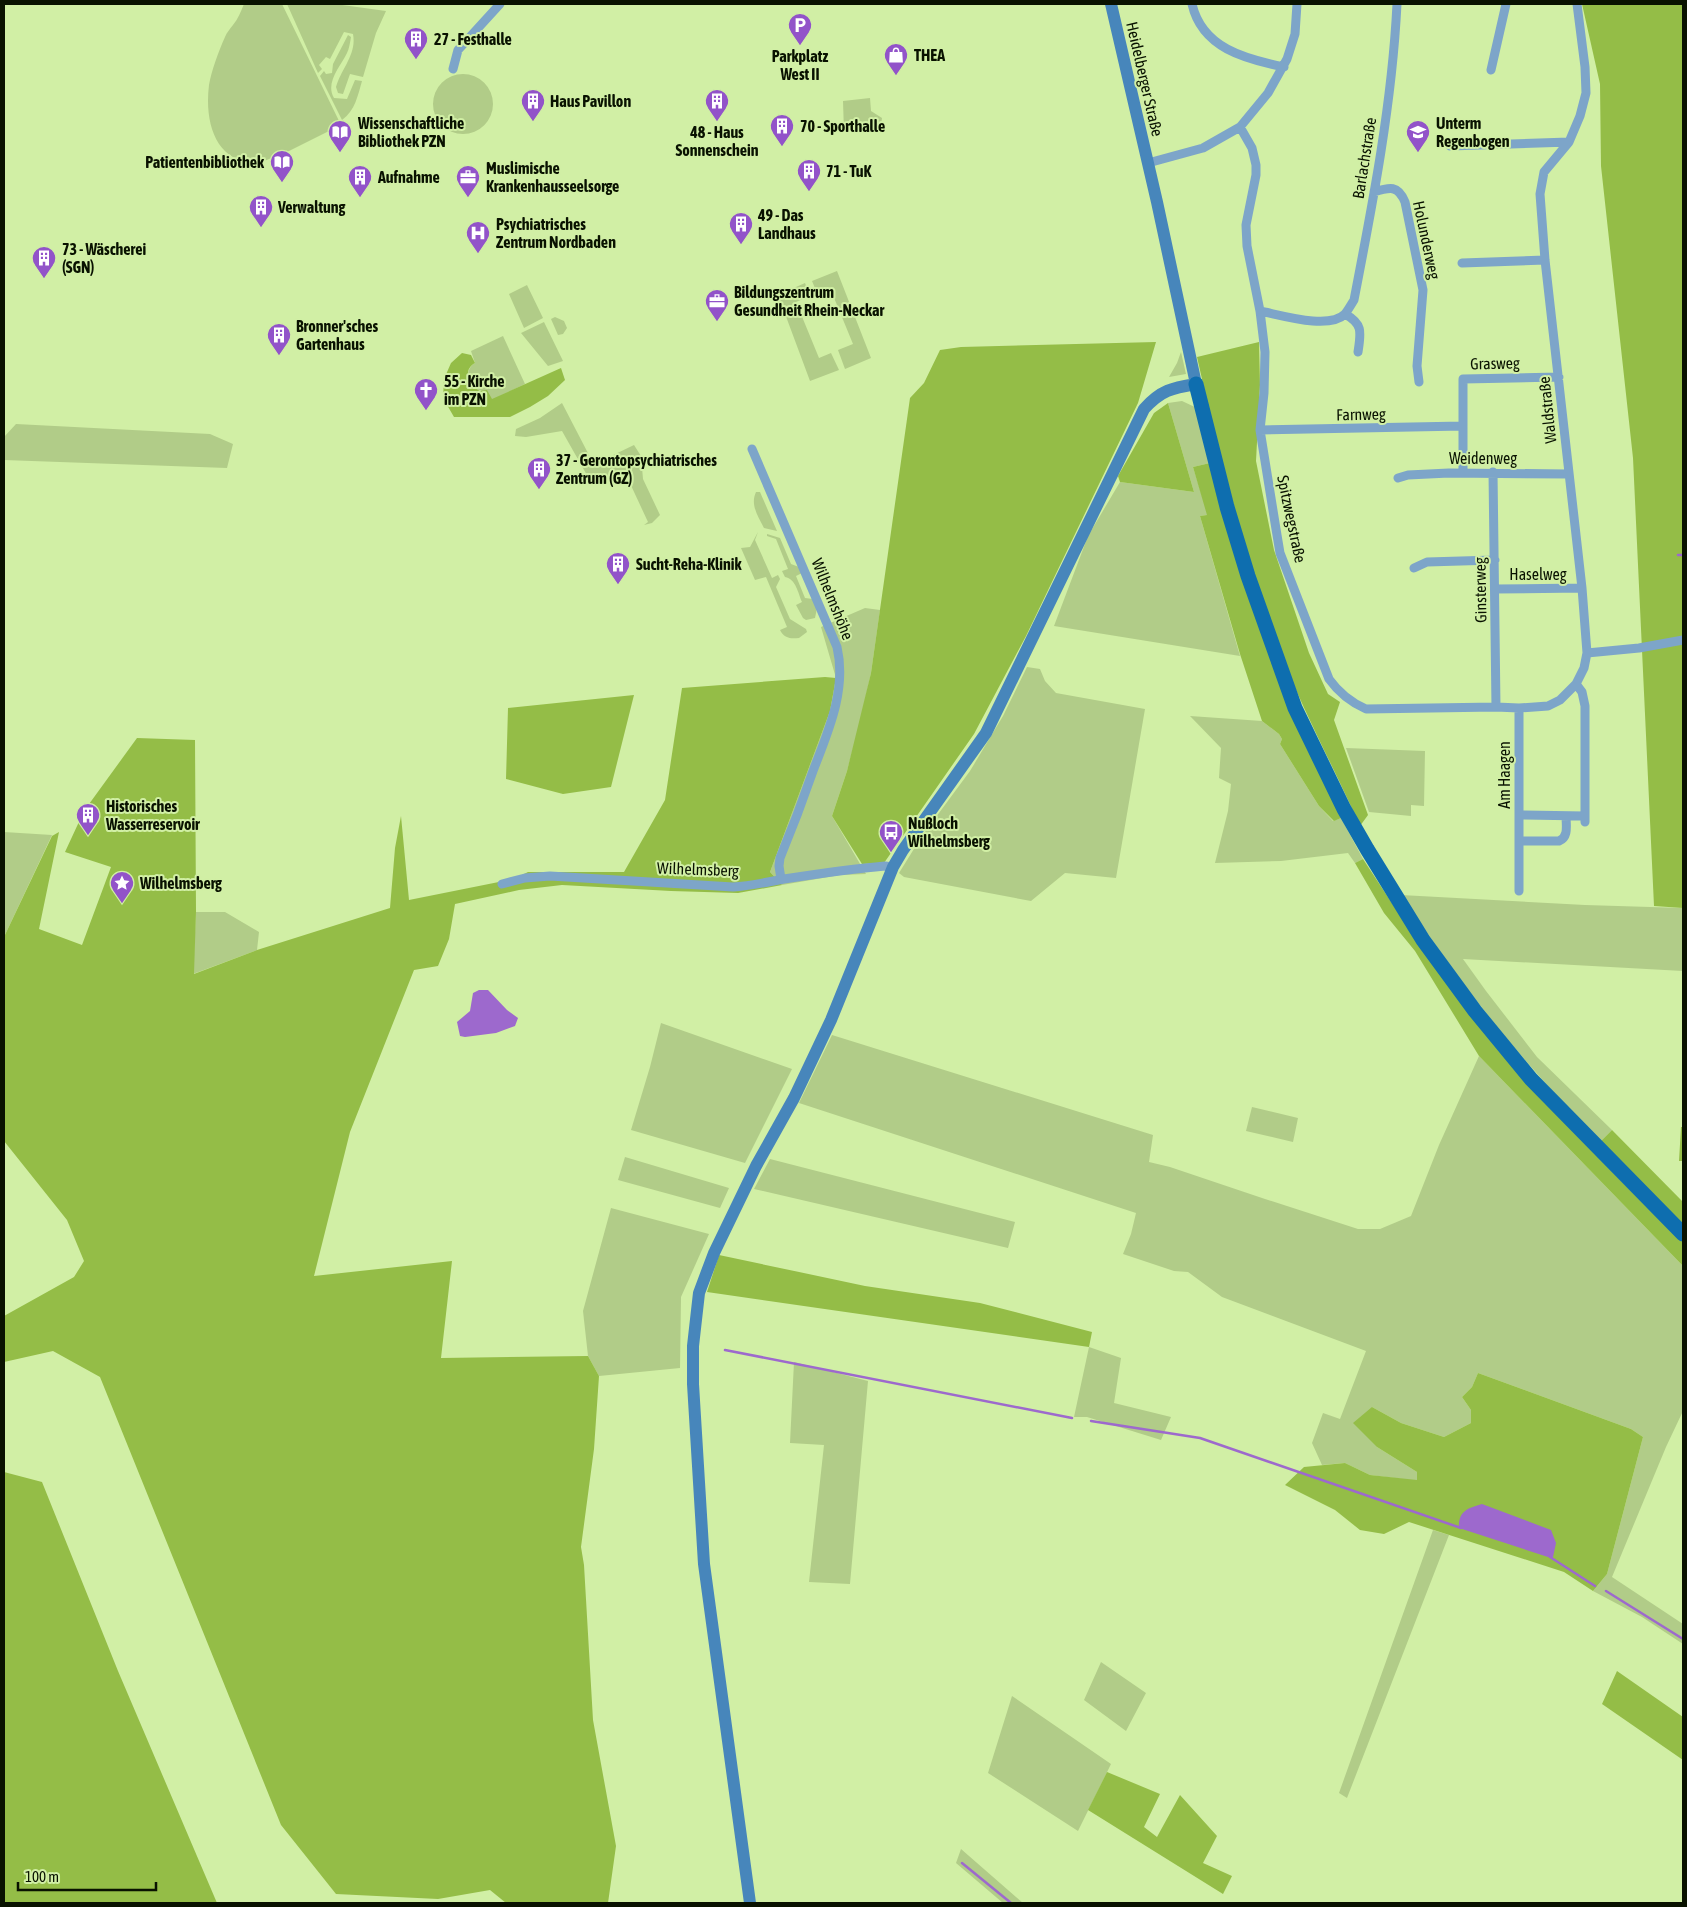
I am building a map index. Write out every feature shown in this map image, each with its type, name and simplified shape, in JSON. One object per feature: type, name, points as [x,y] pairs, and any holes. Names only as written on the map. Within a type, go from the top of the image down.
[{"type":"main road","name":"Heidelberger Straße","points":[[1111,4],[1148,162],[1196,384]]},
{"type":"main road","points":[[750,1903],[704,1564],[693,1384],[693,1346],[698,1293],[714,1253],[794,1098],[831,1020],[893,867],[986,733],[1144,409],[1162,392],[1196,384],[1227,507],[1248,576],[1295,708],[1344,809],[1372,858],[1423,940],[1475,1011],[1530,1079],[1683,1234]]},
{"type":"street","points":[[453,69],[458,50],[500,4]]},
{"type":"street","points":[[1192,4],[1197,22],[1225,49],[1243,58],[1284,67]]},
{"type":"street","points":[[1148,162],[1203,148],[1240,127],[1268,93],[1284,67],[1295,34],[1297,4]]},
{"type":"street","name":"Barlachstraße","points":[[1345,314],[1354,300],[1374,192],[1395,47],[1397,4]]},
{"type":"street","points":[[1491,70],[1506,4]]},
{"type":"street","name":"Waldstraße","points":[[1576,4],[1586,67],[1586,93],[1580,116],[1569,142],[1544,172],[1540,203],[1582,588],[1587,653],[1584,668],[1576,684]]},
{"type":"street","name":"Spitzwegstraße","points":[[1240,127],[1252,148],[1256,165],[1256,175],[1246,224],[1250,267],[1260,311],[1265,369],[1260,430],[1280,553],[1329,679],[1338,692],[1354,704],[1366,709],[1519,708],[1548,706],[1560,700],[1576,684]]},
{"type":"street","points":[[1450,146],[1569,142]]},
{"type":"street","name":"Holunderweg","points":[[1374,192],[1388,188],[1395,189],[1401,194],[1404,202],[1423,290],[1417,366],[1419,382]]},
{"type":"street","points":[[1462,263],[1545,260]]},
{"type":"street","points":[[1260,311],[1321,322],[1336,319],[1345,314],[1358,324],[1360,338],[1358,352]]},
{"type":"street","name":"Grasweg","points":[[1463,426],[1463,379],[1559,378]]},
{"type":"street","points":[[1463,426],[1463,473]]},
{"type":"street","name":"Farnweg","points":[[1260,430],[1463,426]]},
{"type":"street","name":"Wilhelmshöhe","points":[[752,449],[838,647],[840,664],[840,688],[825,740],[780,858],[778,866],[781,880]]},
{"type":"street","name":"Weidenweg","points":[[1398,478],[1408,475],[1493,472],[1569,474]]},
{"type":"street","name":"Ginsterweg","points":[[1493,472],[1496,707]]},
{"type":"street","points":[[1414,568],[1428,562],[1494,560]]},
{"type":"street","name":"Haselweg","points":[[1495,589],[1582,588]]},
{"type":"street","points":[[1587,653],[1639,648],[1683,640]]},
{"type":"street","points":[[1519,815],[1566,816],[1585,819],[1585,706],[1582,692],[1576,684]]},
{"type":"street","name":"Am Haagen","points":[[1519,708],[1519,891]]},
{"type":"street","points":[[1519,841],[1559,841],[1564,839],[1566,836],[1566,816]]},
{"type":"street","name":"Wilhelmsberg","points":[[502,884],[525,878],[550,876],[733,887],[756,886],[781,880],[865,868],[893,867]]},
{"type":"green space","points":[[244,4],[282,4],[341,125],[289,151],[264,161],[264,163],[248,162],[235,158],[225,151],[217,140],[209,115],[209,85],[213,68],[226,35]]},
{"type":"green space","points":[[287,4],[335,4],[386,11],[376,33],[363,77],[350,74],[343,94],[338,93],[336,87],[351,55],[354,41],[353,34],[344,32],[330,59],[326,57],[319,65],[322,69],[318,73]]},
{"type":"green space","points":[[1582,4],[1683,4],[1683,908],[1654,906],[1633,458],[1601,166],[1600,84]]},
{"type":"green space","points":[[348,35],[351,37],[347,53],[332,81],[331,87],[334,98],[347,99],[355,80],[362,81],[353,107],[342,120],[320,76],[324,71],[326,74],[332,73],[333,64]]},
{"type":"green space","points":[[457,74],[469,74],[480,79],[488,87],[493,98],[491,116],[480,129],[469,134],[457,134],[446,129],[438,121],[433,110],[433,98],[438,87],[446,79]]},
{"type":"green space","points":[[870,98],[871,111],[882,118],[880,132],[844,132],[843,101]]},
{"type":"green space","points":[[837,271],[871,358],[845,369],[838,350],[853,344],[830,288],[817,293],[812,281]]},
{"type":"green space","points":[[805,283],[810,296],[796,302],[819,358],[831,353],[839,370],[810,381],[778,295]]},
{"type":"green space","points":[[527,285],[543,318],[524,328],[509,294]]},
{"type":"green space","points":[[555,317],[564,321],[567,328],[563,334],[558,335],[551,319]]},
{"type":"green space","points":[[544,322],[563,361],[548,366],[521,333]]},
{"type":"green space","points":[[503,336],[525,384],[492,400],[482,391],[477,390],[471,385],[468,378],[470,368],[475,363],[471,351]]},
{"type":"green space","points":[[1156,342],[1138,403],[1026,636],[974,734],[884,863],[862,864],[832,816],[847,771],[871,673],[910,398],[924,383],[940,350],[961,347]]},
{"type":"green space","points":[[1259,342],[1260,385],[1256,461],[1274,550],[1309,653],[1328,694],[1340,702],[1334,720],[1368,815],[1360,826],[1298,695],[1267,614],[1234,505],[1197,357]]},
{"type":"green space","points":[[1181,352],[1186,374],[1169,377],[1177,363]]},
{"type":"green space","points":[[462,353],[471,355],[475,363],[469,370],[468,378],[470,382],[480,391],[487,390],[492,399],[561,368],[565,380],[548,396],[510,417],[454,417],[443,398],[444,379],[451,363]]},
{"type":"green space","points":[[1182,401],[1197,408],[1210,463],[1193,467],[1208,515],[1200,516],[1240,656],[1054,626],[1088,536],[1120,482],[1194,492],[1168,403]]},
{"type":"green space","points":[[562,403],[590,457],[597,456],[599,459],[604,456],[607,458],[634,445],[641,456],[643,479],[660,515],[652,523],[644,525],[648,522],[628,479],[588,477],[562,431],[526,437],[515,436],[516,429],[540,418]]},
{"type":"green space","points":[[1168,403],[1194,492],[1120,482],[1118,476],[1154,413]]},
{"type":"green space","points":[[16,424],[210,434],[233,444],[227,468],[4,460],[4,437]]},
{"type":"green space","points":[[1210,463],[1341,818],[1334,821],[1319,806],[1280,744],[1282,739],[1279,734],[1262,721],[1240,654],[1200,516],[1207,515],[1193,467]]},
{"type":"green space","points":[[756,492],[760,492],[777,531],[764,528],[757,515],[754,506]]},
{"type":"green space","points":[[758,532],[755,540],[772,578],[778,575],[780,579],[776,587],[790,619],[806,629],[807,632],[799,638],[783,635],[780,630],[787,627],[766,577],[755,580],[741,548],[750,547]]},
{"type":"green space","points":[[767,534],[780,538],[791,564],[799,567],[802,573],[796,576],[805,598],[813,599],[817,608],[815,618],[806,620],[803,618],[796,605],[802,602],[796,587],[792,580],[785,577],[782,571],[788,569],[776,539],[767,536]]},
{"type":"green space","points":[[865,608],[880,610],[871,673],[847,771],[832,816],[866,874],[840,875],[782,885],[770,872],[830,711],[836,678],[821,627]]},
{"type":"green space","points":[[1027,667],[1040,669],[1045,681],[1056,693],[1145,709],[1116,878],[1065,873],[1031,901],[904,877],[899,873],[922,836],[970,771],[1003,716]]},
{"type":"green space","points":[[825,677],[836,678],[830,711],[770,872],[782,885],[738,893],[562,885],[519,890],[455,904],[449,939],[438,966],[414,970],[350,1132],[314,1276],[452,1261],[441,1358],[588,1356],[599,1376],[594,1449],[581,1547],[584,1565],[593,1720],[616,1846],[608,1903],[506,1903],[490,1890],[438,1899],[336,1894],[281,1825],[100,1377],[53,1351],[4,1362],[4,1316],[74,1277],[84,1261],[67,1220],[4,1141],[4,937],[52,836],[59,832],[39,929],[82,945],[111,867],[65,852],[84,811],[137,738],[195,740],[196,912],[194,974],[257,950],[390,908],[395,848],[401,816],[409,900],[514,879],[528,872],[624,872],[665,800],[682,688]]},
{"type":"green space","points":[[634,695],[611,787],[563,794],[506,779],[508,708]]},
{"type":"green space","points":[[1190,716],[1262,721],[1279,734],[1282,739],[1280,744],[1319,806],[1333,821],[1341,818],[1363,859],[1355,863],[1348,853],[1281,861],[1215,863],[1228,811],[1231,784],[1219,778],[1221,748]]},
{"type":"green space","points":[[1346,748],[1425,751],[1424,806],[1411,805],[1411,816],[1369,812]]},
{"type":"green space","points":[[4,832],[52,835],[4,937]]},
{"type":"green space","points":[[1363,859],[1416,940],[1558,1116],[1683,1242],[1683,1266],[1479,1056],[1415,951],[1384,913],[1355,863]]},
{"type":"green space","points":[[1401,895],[1585,905],[1683,908],[1683,971],[1463,959],[1537,1057],[1612,1130],[1600,1142],[1491,1019]]},
{"type":"green space","points":[[196,912],[225,912],[259,932],[257,950],[193,974]]},
{"type":"green space","points":[[661,1023],[792,1069],[745,1163],[631,1130]]},
{"type":"green space","points":[[832,1035],[1153,1135],[1149,1162],[1170,1167],[1358,1229],[1380,1229],[1411,1216],[1439,1145],[1479,1056],[1683,1266],[1683,1411],[1612,1577],[1683,1624],[1683,1644],[1642,1617],[1593,1591],[1607,1574],[1643,1437],[1631,1429],[1478,1373],[1472,1387],[1462,1397],[1471,1410],[1471,1423],[1444,1437],[1401,1423],[1372,1407],[1377,1447],[1417,1472],[1418,1481],[1370,1475],[1345,1463],[1322,1465],[1312,1443],[1323,1413],[1340,1419],[1366,1351],[1222,1297],[1188,1272],[1174,1271],[1123,1254],[1131,1234],[1136,1213],[799,1103]]},
{"type":"green space","points":[[1252,1107],[1298,1118],[1293,1142],[1246,1131]]},
{"type":"green space","points":[[1681,1127],[1683,1127],[1683,1161],[1679,1161]]},
{"type":"green space","points":[[1612,1130],[1683,1202],[1683,1225],[1600,1142]]},
{"type":"green space","points":[[625,1157],[729,1188],[720,1208],[618,1180]]},
{"type":"green space","points":[[770,1159],[1015,1222],[1008,1248],[754,1189]]},
{"type":"green space","points":[[611,1208],[709,1234],[681,1297],[680,1368],[599,1376],[588,1356],[583,1311]]},
{"type":"green space","points":[[719,1255],[865,1286],[980,1303],[1092,1332],[1089,1347],[707,1292]]},
{"type":"green space","points":[[1089,1347],[1121,1358],[1114,1403],[1171,1417],[1161,1440],[1087,1417],[1074,1417]]},
{"type":"green space","points":[[794,1362],[868,1381],[850,1584],[809,1582],[824,1445],[790,1443]]},
{"type":"green space","points":[[1478,1373],[1631,1429],[1643,1437],[1607,1574],[1593,1591],[1564,1572],[1409,1522],[1384,1534],[1360,1530],[1335,1510],[1285,1485],[1304,1467],[1345,1463],[1370,1475],[1417,1480],[1417,1472],[1377,1447],[1353,1423],[1372,1407],[1401,1423],[1444,1437],[1471,1423],[1471,1410],[1462,1397],[1472,1387]]},
{"type":"green space","points":[[4,1472],[42,1482],[118,1671],[217,1903],[4,1903]]},
{"type":"green space","points":[[1433,1530],[1449,1535],[1347,1798],[1339,1793]]},
{"type":"green space","points":[[1101,1662],[1146,1693],[1126,1731],[1084,1700]]},
{"type":"green space","points":[[1617,1671],[1683,1717],[1683,1760],[1602,1704]]},
{"type":"green space","points":[[1012,1696],[1111,1764],[1078,1831],[988,1773]]},
{"type":"green space","points":[[1107,1772],[1160,1794],[1144,1827],[1157,1837],[1180,1795],[1217,1836],[1203,1863],[1232,1876],[1223,1894],[1088,1810]]},
{"type":"green space","points":[[961,1849],[1023,1903],[1003,1903],[956,1863]]},
{"type":"shaded area","points":[[479,990],[488,990],[507,1010],[518,1018],[515,1026],[496,1033],[460,1036],[457,1022],[470,1011],[473,993]]},
{"type":"shaded area","points":[[1482,1504],[1551,1530],[1556,1543],[1553,1557],[1551,1558],[1459,1528],[1462,1514],[1472,1507]]},
{"type":"waterway","points":[[1678,555],[1683,555]]},
{"type":"waterway","points":[[725,1350],[1072,1418]]},
{"type":"waterway","points":[[1091,1421],[1200,1438],[1461,1528]]},
{"type":"waterway","points":[[1550,1557],[1595,1586]]},
{"type":"waterway","points":[[1606,1591],[1683,1639]]},
{"type":"waterway","points":[[962,1863],[1011,1903]]},
{"type":"place","name":"Parkplatz West II","points":[[800,46]]},
{"type":"place","name":"27 - Festhalle","points":[[416,60]]},
{"type":"place","name":"THEA","points":[[896,76]]},
{"type":"place","name":"Haus Pavillon","points":[[533,122]]},
{"type":"place","name":"48 - Haus Sonnenschein","points":[[717,122]]},
{"type":"place","name":"70 - Sporthalle","points":[[782,147]]},
{"type":"place","name":"Wissenschaftliche Bibliothek PZN","points":[[340,153]]},
{"type":"place","name":"Unterm Regenbogen","points":[[1418,153]]},
{"type":"place","name":"Patientenbibliothek","points":[[282,183]]},
{"type":"place","name":"71 - TuK","points":[[809,192]]},
{"type":"place","name":"Aufnahme","points":[[360,198]]},
{"type":"place","name":"Muslimische Krankenhausseelsorge","points":[[468,198]]},
{"type":"place","name":"Verwaltung","points":[[261,228]]},
{"type":"place","name":"49 - Das Landhaus","points":[[741,245]]},
{"type":"place","name":"Psychiatrisches Zentrum Nordbaden","points":[[478,254]]},
{"type":"place","name":"73 - Wäscherei (SGN)","points":[[44,279]]},
{"type":"place","name":"Bildungszentrum Gesundheit Rhein-Neckar","points":[[717,322]]},
{"type":"place","name":"Bronner'sches Gartenhaus","points":[[279,356]]},
{"type":"place","name":"55 - Kirche im PZN","points":[[426,411]]},
{"type":"place","name":"37 - Gerontopsychiatrisches Zentrum (GZ)","points":[[539,490]]},
{"type":"place","name":"Sucht-Reha-Klinik","points":[[618,585]]},
{"type":"place","name":"Historisches Wasserreservoir","points":[[88,836]]},
{"type":"place","name":"Nußloch Wilhelmsberg","points":[[891,853]]},
{"type":"place","name":"Wilhelmsberg","points":[[122,904]]}]
